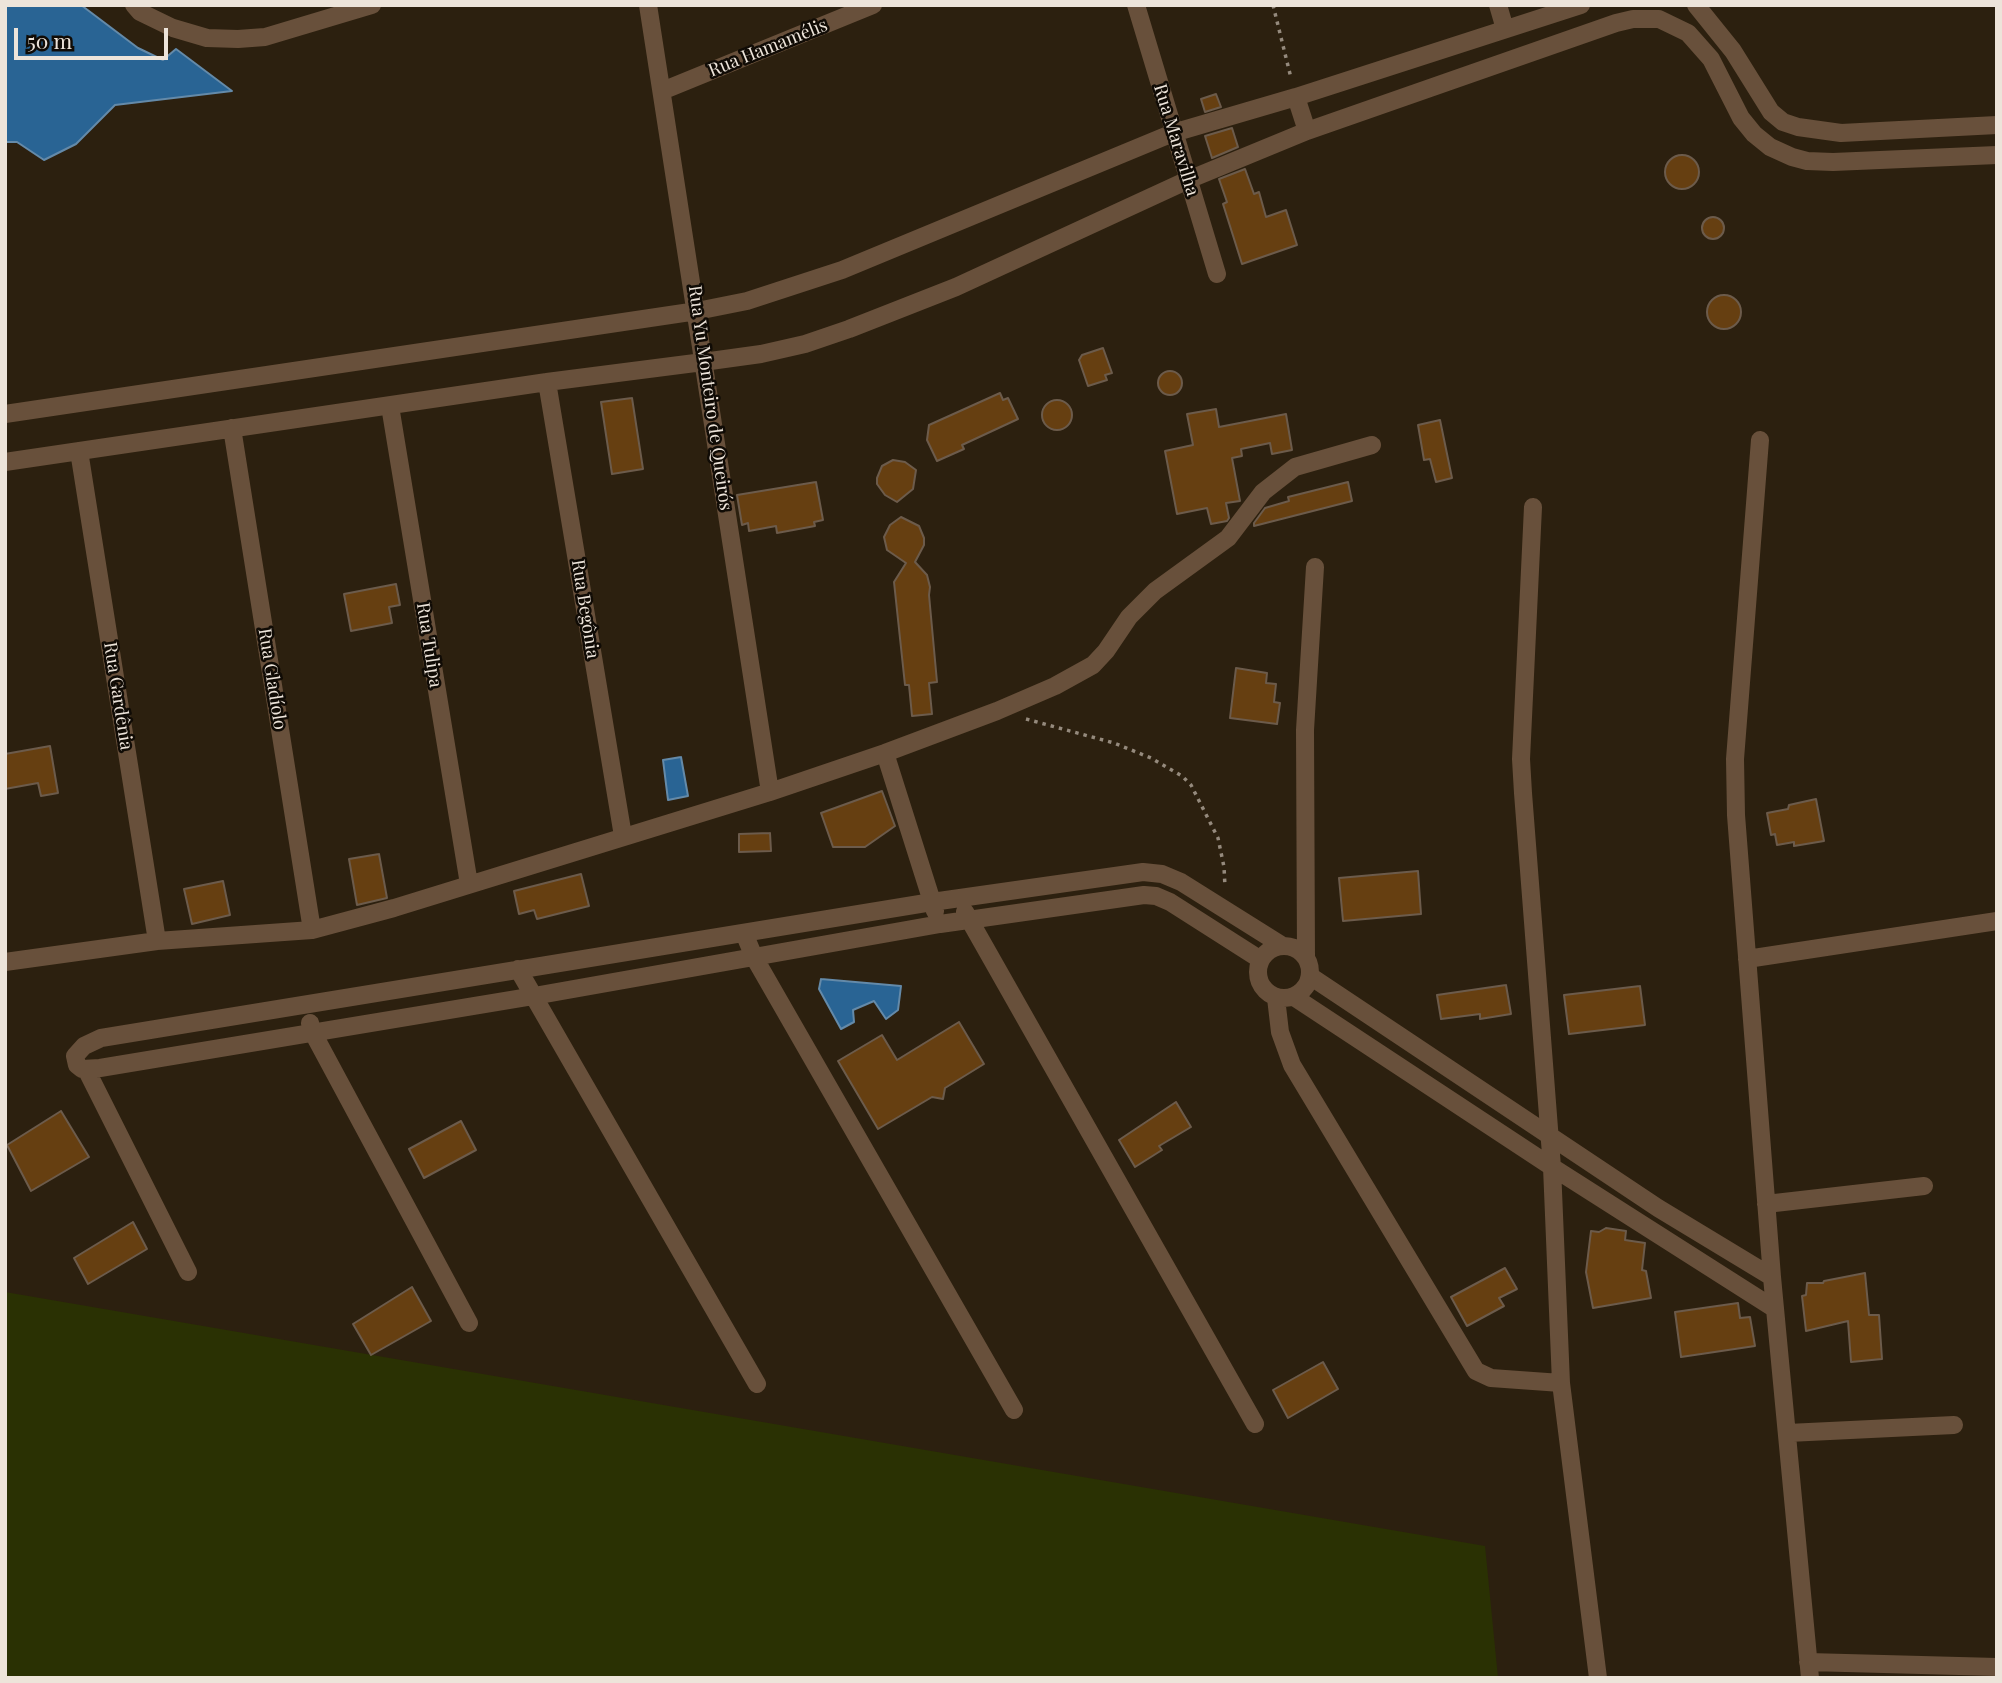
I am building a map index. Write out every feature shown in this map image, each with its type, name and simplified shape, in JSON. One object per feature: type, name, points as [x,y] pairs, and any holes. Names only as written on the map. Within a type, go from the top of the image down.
[{"type":"street","points":[[134,5],[140,12],[173,27],[207,38],[238,39],[265,37],[372,5]]},
{"type":"street","name":"Rua Yu Monteiro de Queirós","points":[[648,5],[769,792]]},
{"type":"street","name":"Rua Hamamélis","points":[[662,91],[873,5]]},
{"type":"street","name":"Rua Maravilha","points":[[1136,5],[1217,274]]},
{"type":"street","points":[[1498,5],[1505,29]]},
{"type":"street","points":[[5,414],[697,312],[747,301],[842,270],[1173,133],[1296,97],[1581,5]]},
{"type":"street","points":[[1696,5],[1733,51],[1771,112],[1783,122],[1798,127],[1841,133],[1997,125]]},
{"type":"street","points":[[5,462],[782,350],[849,329],[956,287],[1188,180],[1307,131],[1616,23],[1648,17],[1669,14],[1711,59],[1741,118],[1754,134],[1770,147],[1793,157],[1807,161],[1833,162],[1997,155]]},
{"type":"street","points":[[1296,97],[1307,131]]},
{"type":"street","name":"Rua Begônia","points":[[547,382],[623,836]]},
{"type":"street","name":"Rua Tulipa","points":[[390,406],[469,884]]},
{"type":"street","name":"Rua Gladíolo","points":[[232,428],[312,930]]},
{"type":"street","points":[[1760,440],[1735,759],[1736,815],[1772,1277],[1809,1670],[1997,1667]]},
{"type":"street","points":[[5,962],[157,941],[312,930],[394,908],[769,792],[997,711],[1093,665],[1129,617],[1155,591],[1228,538],[1263,492],[1296,467],[1372,445]]},
{"type":"street","name":"Rua Gardênia","points":[[79,451],[157,941]]},
{"type":"street","points":[[1533,507],[1521,759],[1552,1167],[1562,1383],[1598,1678]]},
{"type":"street","points":[[1285,997],[1307,985],[1305,730],[1315,567]]},
{"type":"street","points":[[885,753],[940,924]]},
{"type":"street","points":[[1261,960],[1170,902],[1150,895],[940,924],[534,996],[86,1069],[77,1065],[75,1056],[78,1050],[101,1038],[932,902],[1152,872],[1181,882],[1283,946]]},
{"type":"street","points":[[960,898],[969,921],[1255,1424]]},
{"type":"street","points":[[1747,959],[1997,921]]},
{"type":"street","points":[[744,933],[754,957],[1014,1410]]},
{"type":"street","points":[[1772,1277],[1658,1208],[1549,1135],[1308,967],[1292,947],[1274,948],[1261,960],[1258,978],[1262,987],[1285,997],[1775,1309]]},
{"type":"street","points":[[517,969],[757,1384]]},
{"type":"street","points":[[1285,997],[1280,1032],[1293,1066],[1476,1371],[1492,1378],[1562,1383]]},
{"type":"street","points":[[304,1006],[312,1031],[469,1323]]},
{"type":"street","points":[[86,1069],[188,1272]]},
{"type":"street","points":[[1766,1204],[1924,1186]]},
{"type":"street","points":[[1788,1433],[1954,1424]]},
{"type":"path","points":[[1273,5],[1296,97]]},
{"type":"path","points":[[997,711],[1114,743],[1151,758],[1182,776],[1191,785],[1218,838],[1224,867],[1224,907]]},
{"type":"green space","points":[[5,1292],[1485,1546],[1498,1678],[5,1678]]},
{"type":"water","points":[[5,5],[81,5],[138,48],[163,60],[176,49],[232,91],[115,105],[76,144],[44,160],[17,142],[5,142]]},
{"type":"water","points":[[681,757],[688,796],[668,800],[663,760]]},
{"type":"water","points":[[821,979],[901,986],[898,1010],[886,1019],[874,1001],[853,1010],[854,1022],[841,1029],[819,989]]},
{"type":"building","points":[[1216,94],[1221,107],[1205,112],[1201,99]]},
{"type":"building","points":[[1232,128],[1238,147],[1212,158],[1205,136]]},
{"type":"building","points":[[1682,155],[1694,160],[1699,172],[1694,184],[1682,189],[1670,184],[1665,172],[1670,160]]},
{"type":"building","points":[[1245,169],[1254,194],[1259,192],[1266,217],[1286,210],[1297,245],[1242,264],[1223,204],[1227,202],[1219,179]]},
{"type":"building","points":[[1713,217],[1721,220],[1724,228],[1721,236],[1713,239],[1705,236],[1702,228],[1705,220]]},
{"type":"building","points":[[1724,295],[1736,300],[1741,312],[1736,324],[1724,329],[1712,324],[1707,312],[1712,300]]},
{"type":"building","points":[[1103,348],[1112,373],[1105,375],[1107,380],[1088,386],[1079,360],[1082,355]]},
{"type":"building","points":[[1165,371],[1175,371],[1182,378],[1182,388],[1175,395],[1165,395],[1158,388],[1158,378]]},
{"type":"building","points":[[1000,393],[1003,400],[1008,398],[1018,419],[962,445],[964,449],[937,461],[927,440],[929,425]]},
{"type":"building","points":[[632,398],[643,469],[612,474],[601,402]]},
{"type":"building","points":[[1057,400],[1068,404],[1072,415],[1068,426],[1057,430],[1046,426],[1042,415],[1046,404]]},
{"type":"building","points":[[1216,409],[1219,427],[1286,414],[1292,450],[1272,454],[1270,443],[1241,449],[1242,456],[1232,458],[1240,501],[1226,503],[1229,518],[1227,521],[1211,524],[1207,508],[1177,514],[1165,451],[1193,445],[1187,414]]},
{"type":"building","points":[[1440,420],[1452,478],[1436,482],[1430,459],[1424,460],[1418,425]]},
{"type":"building","points":[[893,460],[905,462],[916,470],[913,489],[897,502],[885,495],[877,484],[882,466]]},
{"type":"building","points":[[816,482],[823,520],[814,522],[815,526],[777,533],[776,526],[749,531],[748,523],[742,525],[737,495]]},
{"type":"building","points":[[1348,482],[1352,501],[1254,526],[1265,508],[1289,501],[1288,497]]},
{"type":"building","points":[[901,517],[919,526],[924,538],[924,545],[915,562],[927,575],[930,587],[937,682],[929,683],[932,714],[912,716],[909,685],[905,685],[894,582],[906,563],[887,550],[884,537],[890,525]]},
{"type":"building","points":[[396,584],[400,605],[389,607],[392,623],[351,631],[344,594]]},
{"type":"building","points":[[1236,668],[1267,673],[1266,683],[1276,684],[1274,702],[1280,703],[1277,724],[1230,718]]},
{"type":"building","points":[[50,746],[58,793],[41,796],[38,783],[5,789],[5,754]]},
{"type":"building","points":[[882,791],[895,826],[865,847],[833,847],[821,813]]},
{"type":"building","points":[[1816,799],[1824,841],[1794,846],[1794,842],[1777,845],[1775,834],[1771,835],[1767,813]]},
{"type":"building","points":[[770,833],[771,851],[739,852],[739,834]]},
{"type":"building","points":[[379,854],[387,898],[357,905],[349,859]]},
{"type":"building","points":[[1418,871],[1421,914],[1343,921],[1339,878]]},
{"type":"building","points":[[581,874],[589,906],[537,919],[534,910],[519,914],[514,891]]},
{"type":"building","points":[[223,881],[230,915],[192,924],[184,889]]},
{"type":"building","points":[[1506,985],[1511,1014],[1480,1019],[1480,1014],[1441,1019],[1437,995]]},
{"type":"building","points":[[1640,986],[1645,1025],[1569,1034],[1564,995]]},
{"type":"building","points":[[959,1022],[984,1064],[945,1088],[943,1099],[932,1097],[878,1129],[838,1061],[882,1035],[897,1060]]},
{"type":"building","points":[[1176,1102],[1191,1127],[1159,1146],[1162,1150],[1135,1167],[1119,1140]]},
{"type":"building","points":[[61,1111],[89,1157],[31,1191],[7,1145]]},
{"type":"building","points":[[461,1121],[476,1150],[424,1178],[409,1149]]},
{"type":"building","points":[[133,1222],[147,1249],[88,1284],[74,1258]]},
{"type":"building","points":[[1606,1228],[1626,1231],[1625,1240],[1645,1243],[1642,1270],[1646,1271],[1651,1298],[1593,1308],[1586,1272],[1591,1231],[1599,1232]]},
{"type":"building","points":[[1505,1268],[1517,1289],[1499,1298],[1504,1306],[1467,1326],[1451,1297]]},
{"type":"building","points":[[1865,1273],[1869,1315],[1879,1315],[1882,1359],[1851,1362],[1848,1321],[1806,1331],[1802,1296],[1806,1295],[1807,1283],[1823,1283]]},
{"type":"building","points":[[412,1287],[431,1321],[371,1355],[353,1324]]},
{"type":"building","points":[[1738,1303],[1740,1318],[1750,1317],[1755,1346],[1681,1357],[1675,1312]]},
{"type":"building","points":[[1323,1362],[1338,1389],[1288,1418],[1273,1390]]}]
